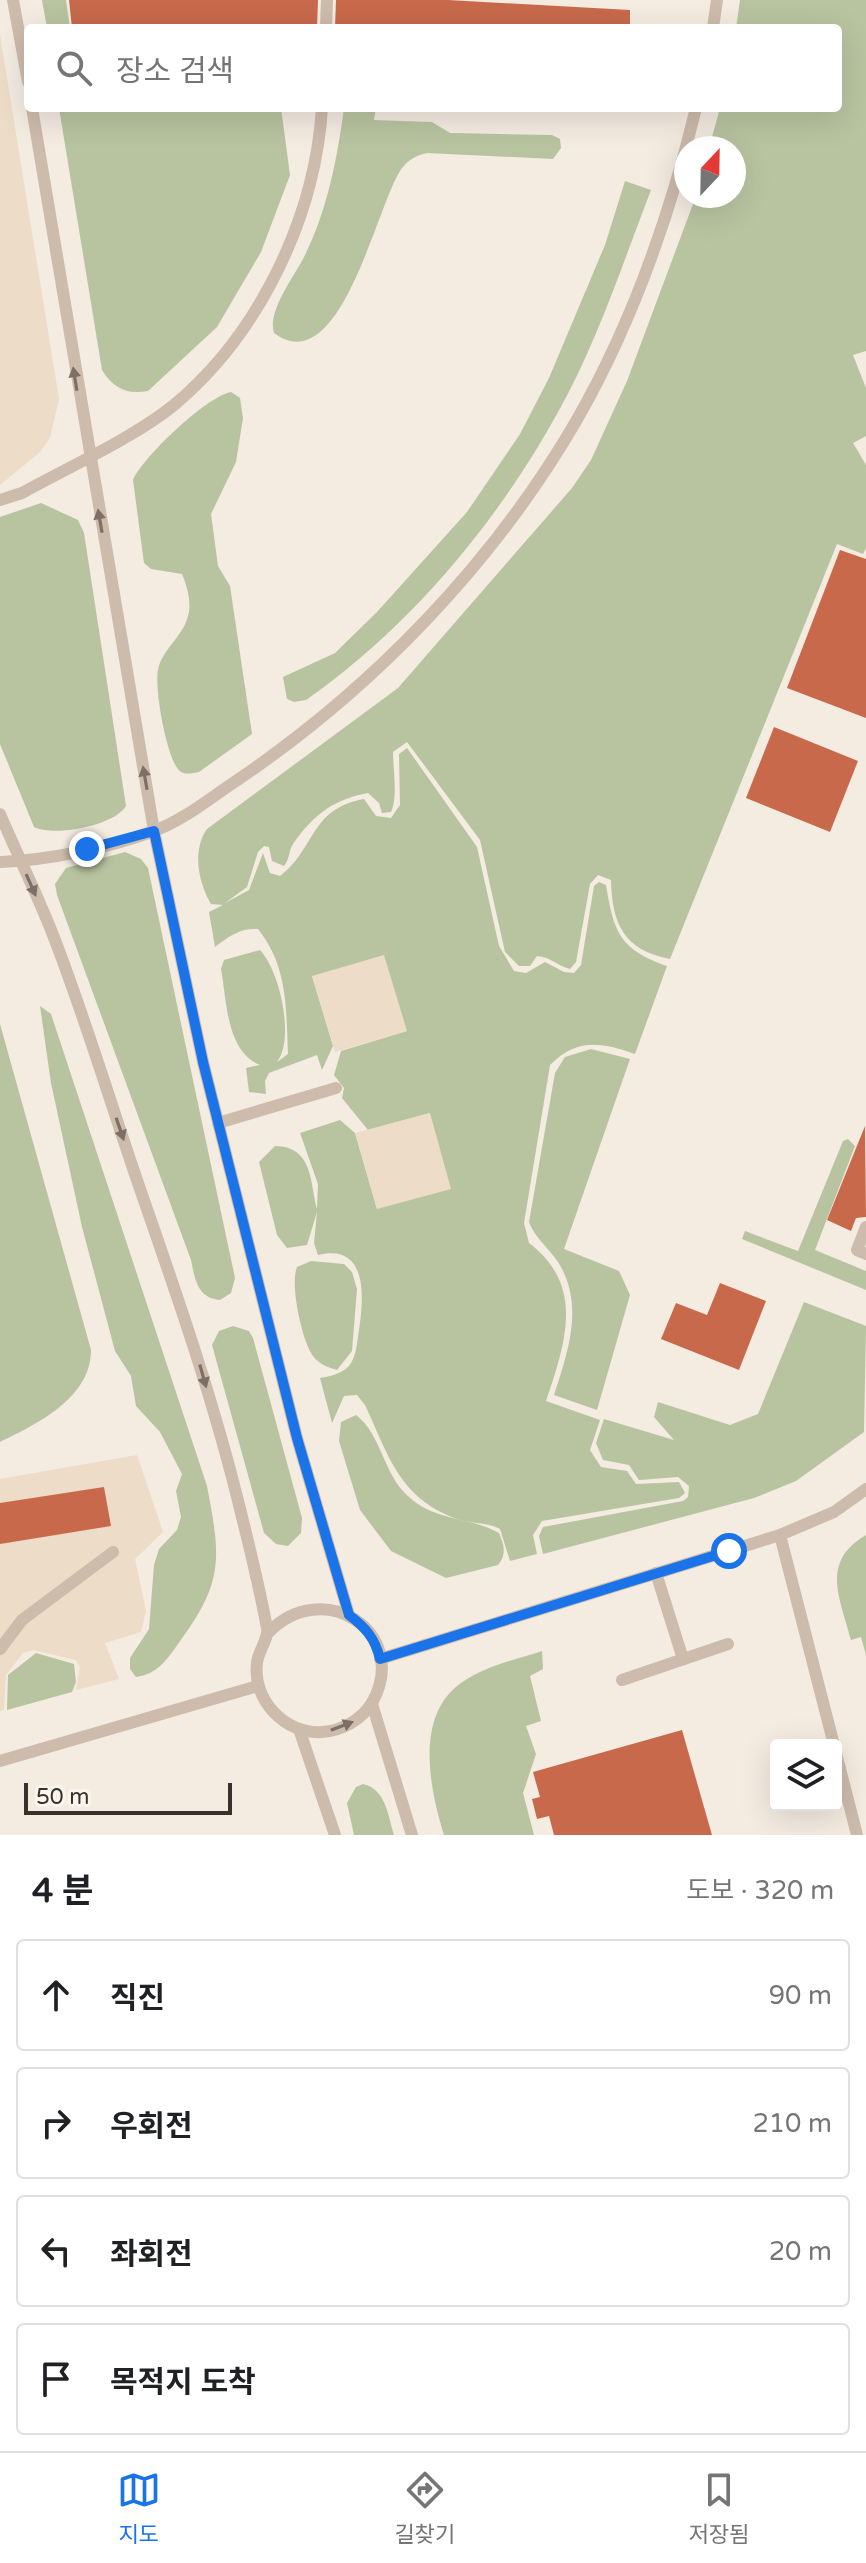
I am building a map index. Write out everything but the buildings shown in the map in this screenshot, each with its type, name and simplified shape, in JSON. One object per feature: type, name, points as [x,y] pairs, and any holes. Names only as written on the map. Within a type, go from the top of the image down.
[{"type":"lane","points":[[13,0],[24,60]]},
{"type":"lane","points":[[326,24],[327,0]]},
{"type":"lane","points":[[714,24],[717,0]]},
{"type":"lane","points":[[33,112],[154,831],[218,1123],[297,1438],[349,1615]]},
{"type":"lane","points":[[0,500],[22,493],[172,406],[205,374],[256,306],[300,218],[310,187],[321,112]]},
{"type":"lane","points":[[0,862],[20,861],[154,831],[183,817],[284,749],[379,668],[515,513],[576,421],[623,322],[677,177],[695,112]]},
{"type":"lane","points":[[0,814],[53,936],[194,1344],[237,1495],[268,1633]]},
{"type":"lane","points":[[218,1123],[336,1088]]},
{"type":"lane","points":[[866,1227],[857,1250],[866,1254]]},
{"type":"lane","points":[[380,1659],[780,1535],[834,1512],[866,1489]]},
{"type":"lane","points":[[780,1535],[832,1739]]},
{"type":"lane","points":[[0,1649],[22,1620],[113,1552]]},
{"type":"lane","points":[[656,1573],[683,1659]]},
{"type":"lane","points":[[308,1608],[329,1608],[349,1615],[365,1627],[376,1644],[380,1659],[380,1685],[372,1704],[358,1719],[340,1729],[319,1733],[299,1729],[280,1719],[266,1704],[258,1686],[256,1665],[268,1633],[289,1615],[308,1608]]},
{"type":"lane","points":[[622,1680],[728,1644]]},
{"type":"lane","points":[[0,1761],[258,1686]]},
{"type":"lane","points":[[372,1704],[412,1835]]},
{"type":"lane","points":[[299,1729],[335,1835]]},
{"type":"lane","points":[[842,1776],[857,1835]]},
{"type":"green space","points":[[42,0],[66,0],[69,24],[46,24]]},
{"type":"green space","points":[[740,0],[866,0],[866,351],[853,355],[866,388],[866,436],[853,443],[866,465],[866,548],[863,554],[837,544],[670,959],[641,949],[623,932],[614,909],[611,880],[598,875],[590,884],[576,962],[570,969],[537,956],[530,966],[519,966],[505,952],[480,840],[407,742],[393,752],[395,791],[391,812],[382,813],[379,803],[368,793],[335,804],[301,834],[291,847],[284,866],[272,861],[269,847],[264,846],[258,852],[247,887],[225,903],[249,890],[263,853],[270,873],[280,876],[301,854],[323,821],[346,804],[364,799],[376,816],[391,818],[400,805],[399,754],[407,748],[477,847],[499,946],[514,971],[526,973],[545,962],[564,972],[574,973],[581,965],[594,886],[599,882],[606,885],[612,915],[622,937],[638,953],[667,966],[635,1054],[600,1045],[580,1046],[550,1065],[524,1223],[529,1243],[547,1260],[558,1278],[564,1297],[564,1337],[546,1401],[600,1420],[590,1450],[601,1467],[627,1471],[636,1484],[679,1482],[685,1493],[679,1498],[542,1521],[533,1535],[537,1554],[510,1561],[500,1529],[457,1519],[437,1510],[409,1487],[389,1458],[365,1405],[357,1395],[344,1396],[332,1423],[320,1378],[343,1371],[354,1358],[362,1303],[359,1276],[346,1257],[334,1253],[318,1255],[314,1243],[317,1212],[307,1245],[287,1248],[277,1235],[259,1162],[275,1146],[297,1152],[308,1167],[317,1209],[318,1184],[300,1133],[340,1120],[355,1133],[377,1209],[430,1113],[368,1130],[342,1098],[344,1088],[334,1075],[341,1051],[407,1031],[312,976],[333,1046],[322,1070],[317,1055],[269,1073],[265,1081],[266,1094],[249,1092],[246,1068],[260,1065],[240,1049],[234,1037],[221,969],[224,960],[260,950],[274,973],[285,1022],[285,1038],[277,1062],[288,1054],[284,988],[275,958],[258,929],[235,934],[215,947],[209,912],[223,905],[211,904],[206,895],[198,866],[199,846],[207,829],[398,688],[572,488],[591,460],[627,381],[692,208],[746,208],[746,136],[712,136],[719,112],[842,112],[842,24],[737,24]]},
{"type":"green space","points":[[60,112],[282,112],[290,175],[261,252],[217,327],[148,391],[121,389],[102,370]]},
{"type":"green space","points":[[343,112],[375,112],[374,120],[432,122],[450,133],[552,135],[560,139],[561,148],[553,159],[427,153],[410,160],[392,187],[354,282],[337,312],[319,333],[298,342],[274,333],[274,315],[319,223],[334,166]]},
{"type":"green space","points":[[625,181],[651,190],[584,360],[557,414],[507,495],[448,571],[381,640],[306,700],[294,702],[287,699],[283,677],[335,653],[377,612],[467,512],[520,434],[549,378],[605,245]]},
{"type":"green space","points":[[231,392],[240,398],[243,418],[236,462],[211,514],[218,566],[230,586],[252,734],[199,772],[186,773],[176,766],[171,755],[157,679],[160,663],[185,623],[189,611],[188,595],[182,574],[151,569],[144,563],[133,480],[149,457],[177,429],[207,404]]},
{"type":"green space","points":[[41,503],[78,520],[84,533],[126,806],[97,824],[55,831],[34,827],[0,744],[0,517]]},
{"type":"green space","points":[[125,852],[141,859],[148,868],[235,1278],[231,1293],[220,1300],[206,1296],[196,1280],[57,895],[55,884],[66,868]]},
{"type":"green space","points":[[40,1006],[51,1014],[207,1486],[215,1533],[215,1569],[204,1603],[165,1661],[150,1673],[136,1677],[130,1669],[130,1658],[149,1629],[154,1565],[159,1549],[177,1530],[181,1517],[176,1491],[182,1474],[160,1432],[136,1406],[131,1376],[115,1351],[82,1227],[51,1083]]},
{"type":"green space","points":[[0,1024],[91,1350],[89,1367],[72,1395],[45,1418],[0,1442]]},
{"type":"green space","points":[[591,1049],[630,1059],[564,1249],[619,1271],[630,1295],[597,1410],[554,1395],[569,1345],[571,1295],[558,1262],[529,1222],[555,1073],[565,1057]]},
{"type":"green space","points":[[848,1139],[855,1146],[815,1250],[866,1271],[866,1290],[742,1239],[745,1231],[798,1251],[843,1141]]},
{"type":"green space","points":[[311,1261],[344,1264],[352,1272],[357,1289],[352,1351],[337,1370],[313,1356],[300,1323],[295,1275],[297,1267]]},
{"type":"green space","points":[[804,1302],[866,1326],[864,1432],[796,1481],[754,1498],[543,1554],[539,1536],[543,1527],[683,1501],[688,1497],[689,1486],[678,1477],[639,1480],[629,1465],[603,1460],[596,1443],[604,1419],[674,1440],[654,1417],[658,1402],[730,1425],[758,1414]]},
{"type":"green space","points":[[233,1326],[249,1331],[253,1338],[302,1518],[301,1533],[288,1546],[276,1544],[264,1533],[212,1345],[219,1331]]},
{"type":"green space","points":[[356,1415],[370,1431],[396,1481],[413,1501],[437,1513],[499,1533],[504,1549],[498,1565],[446,1578],[391,1551],[360,1510],[339,1441],[341,1422]]},
{"type":"green space","points":[[866,1535],[866,1655],[861,1637],[851,1640],[837,1582],[843,1557]]},
{"type":"green space","points":[[542,1651],[543,1669],[530,1676],[541,1721],[526,1726],[536,1754],[523,1793],[534,1835],[444,1835],[434,1797],[430,1754],[431,1734],[446,1697],[480,1672]]},
{"type":"green space","points":[[36,1653],[74,1664],[76,1682],[72,1692],[7,1710],[8,1675]]},
{"type":"green space","points":[[363,1784],[377,1791],[381,1797],[394,1835],[354,1835],[347,1803],[356,1787]]},
{"type":"shaded area","points":[[0,35],[59,399],[50,438],[40,452],[0,485]]},
{"type":"shaded area","points":[[384,955],[407,1031],[335,1052],[312,976]]},
{"type":"shaded area","points":[[430,1113],[451,1189],[377,1209],[355,1133]]},
{"type":"shaded area","points":[[137,1455],[163,1532],[135,1559],[146,1611],[141,1632],[105,1643],[119,1679],[76,1690],[80,1667],[76,1660],[33,1650],[23,1653],[6,1675],[4,1710],[0,1711],[0,1479]]},
{"type":"route","points":[[87,849],[154,831],[203,1062],[297,1438],[349,1615],[365,1627],[376,1644],[380,1659],[729,1551]]}]
